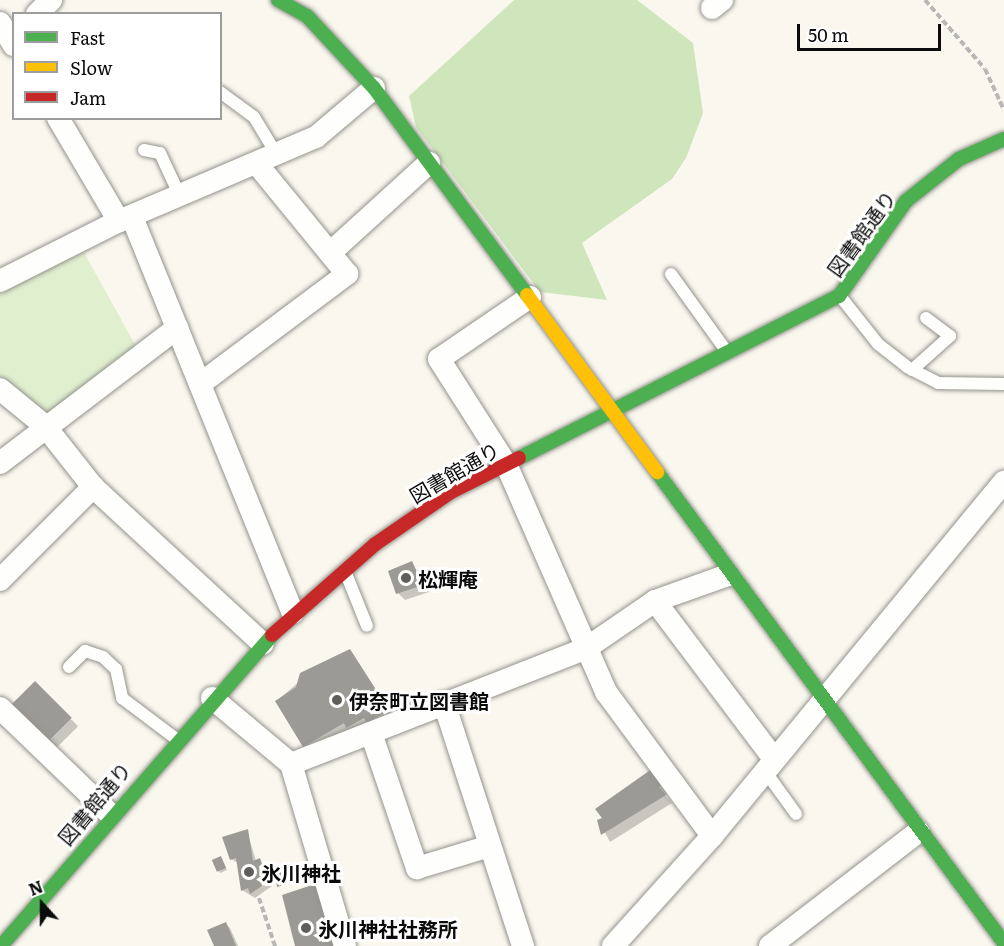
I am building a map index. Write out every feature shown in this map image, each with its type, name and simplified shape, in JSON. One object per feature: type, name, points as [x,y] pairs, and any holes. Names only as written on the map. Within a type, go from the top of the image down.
[{"type":"street","points":[[39,12],[51,0]]},
{"type":"street","points":[[278,0],[314,8],[615,411],[728,575],[824,700],[918,832],[1004,943]]},
{"type":"street","points":[[2,277],[125,219],[316,137],[374,88]]},
{"type":"street","points":[[58,120],[125,219],[177,328],[293,613]]},
{"type":"street","name":"図書館通り","points":[[9,938],[175,738],[293,613],[344,570],[451,492],[839,296],[906,201],[959,159],[1004,139]]},
{"type":"street","points":[[200,384],[347,274],[330,253],[267,159]]},
{"type":"street","points":[[330,253],[429,163]]},
{"type":"street","points":[[530,297],[439,359],[506,464],[585,649],[606,692],[712,836]]},
{"type":"street","points":[[0,463],[45,426],[177,328]]},
{"type":"street","points":[[0,389],[45,426],[93,487],[263,644]]},
{"type":"street","points":[[613,946],[712,836],[1004,482]]},
{"type":"street","points":[[0,580],[93,487]]},
{"type":"street","points":[[291,764],[585,649],[655,601],[728,575]]},
{"type":"street","points":[[655,601],[770,765]]},
{"type":"street","points":[[212,698],[291,764],[345,946]]},
{"type":"street","points":[[444,704],[523,946]]},
{"type":"street","points":[[0,708],[110,814]]},
{"type":"street","points":[[371,732],[417,868],[490,846]]},
{"type":"street","points":[[770,946],[918,832]]},
{"type":"lane","points":[[222,93],[254,117],[267,159]]},
{"type":"lane","points":[[144,150],[160,153],[180,196]]},
{"type":"lane","points":[[671,274],[728,353]]},
{"type":"lane","points":[[839,296],[878,344],[912,370],[938,383],[1004,384]]},
{"type":"lane","points":[[912,370],[950,336],[926,318]]},
{"type":"lane","points":[[344,570],[367,626]]},
{"type":"lane","points":[[69,667],[85,651],[103,657],[116,669],[122,698],[175,738]]},
{"type":"lane","points":[[770,765],[796,814]]},
{"type":"path","points":[[925,0],[985,69],[1004,110]]},
{"type":"path","points":[[259,898],[275,946]]},
{"type":"green space","points":[[514,0],[637,0],[693,43],[703,113],[686,158],[672,179],[582,243],[607,300],[540,292],[416,127],[409,96]]},
{"type":"green space","points":[[82,249],[137,348],[44,416],[0,382],[0,288]]},
{"type":"building","points":[[412,561],[423,585],[396,594],[388,571]]},
{"type":"building","points":[[350,649],[389,710],[367,723],[364,718],[346,728],[344,723],[303,747],[275,701],[296,687],[300,673]]},
{"type":"building","points":[[35,681],[72,718],[48,742],[11,705]]},
{"type":"building","points":[[656,766],[667,782],[659,787],[666,795],[601,835],[597,820],[602,818],[595,809]]},
{"type":"building","points":[[248,829],[253,861],[260,858],[268,882],[250,894],[248,888],[241,891],[236,858],[230,860],[222,837]]},
{"type":"building","points":[[221,856],[226,868],[217,872],[212,860]]},
{"type":"building","points":[[281,869],[286,884],[277,887],[272,872]]},
{"type":"building","points":[[318,883],[339,946],[295,946],[282,895]]},
{"type":"building","points":[[226,922],[236,946],[214,946],[207,930]]},
{"type":"traffic: fast","points":[[278,0],[307,16],[374,88],[527,295]]},
{"type":"traffic: fast","points":[[519,458],[839,296],[906,201],[959,159],[1004,139]]},
{"type":"traffic: fast","points":[[657,472],[1004,943]]},
{"type":"traffic: fast","points":[[1,946],[272,635]]},
{"type":"traffic: slow","points":[[527,295],[657,472]]},
{"type":"traffic: jam","points":[[272,635],[374,545],[451,492],[519,458]]},
{"type":"place","name":"松輝庵","points":[[406,578]]},
{"type":"place","name":"伊奈町立図書館","points":[[337,700]]},
{"type":"place","name":"氷川神社","points":[[249,872]]},
{"type":"place","name":"氷川神社社務所","points":[[306,928]]}]
